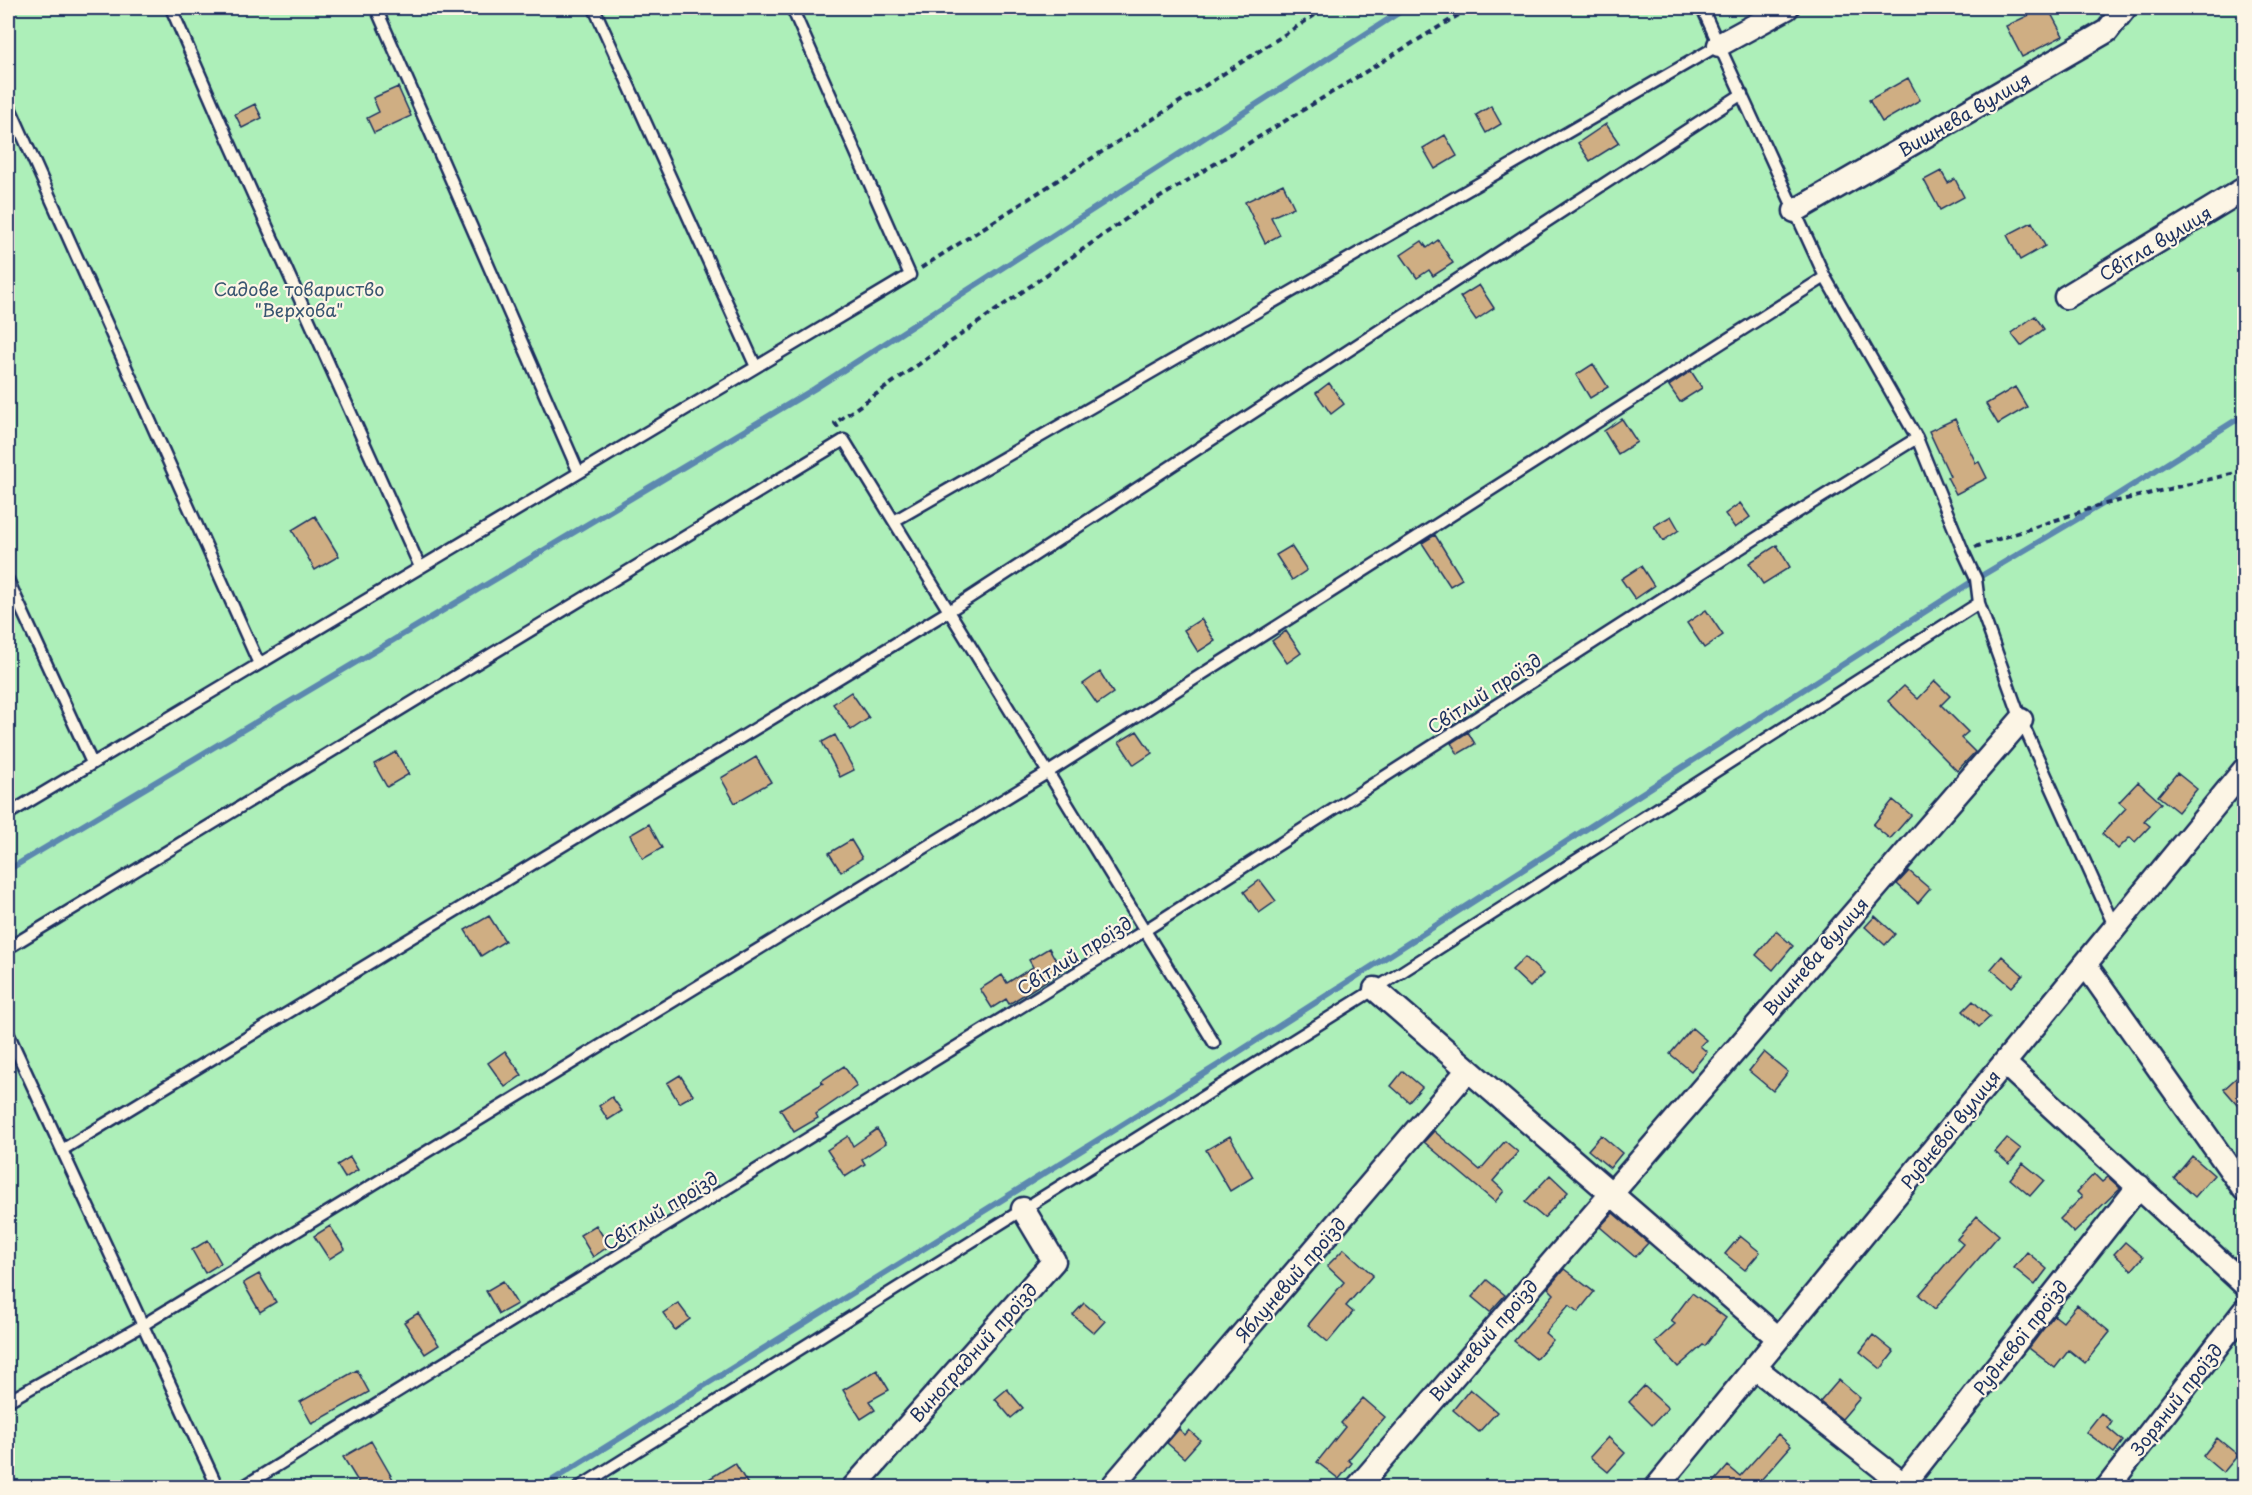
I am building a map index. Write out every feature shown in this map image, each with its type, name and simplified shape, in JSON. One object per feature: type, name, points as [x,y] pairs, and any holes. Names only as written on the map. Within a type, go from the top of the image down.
[{"type":"street","points":[[1719,45],[1787,8]]},
{"type":"street","name":"Вишнева вулиця","points":[[1795,211],[2107,31],[2125,8]]},
{"type":"street","name":"Світла вулиця","points":[[2066,297],[2244,189]]},
{"type":"street","name":"Вишнева вулиця","points":[[1610,1192],[2021,720]]},
{"type":"street","name":"Руднєвої вулиця","points":[[1656,1488],[2244,770]]},
{"type":"street","points":[[2085,964],[2244,1189]]},
{"type":"street","points":[[1375,988],[1778,1338]]},
{"type":"street","points":[[2004,1063],[2244,1284]]},
{"type":"street","name":"Яблуневий проїзд","points":[[1111,1488],[1468,1070]]},
{"type":"street","name":"Руднєвої проїзд","points":[[1902,1486],[2139,1186]]},
{"type":"street","name":"Вишневий проїзд","points":[[1357,1488],[1610,1192]]},
{"type":"street","name":"Виноградний проїзд","points":[[853,1488],[1054,1261],[1023,1209]]},
{"type":"street","name":"Зоряний проїзд","points":[[2107,1488],[2244,1311]]},
{"type":"street","points":[[1754,1367],[1902,1486]]},
{"type":"lane","points":[[171,8],[420,567]]},
{"type":"lane","points":[[376,8],[579,473]]},
{"type":"lane","points":[[594,8],[756,367]]},
{"type":"lane","points":[[8,814],[910,275],[792,8]]},
{"type":"lane","points":[[1702,8],[1825,277],[1917,438],[1962,551],[1976,579],[1979,603],[2021,720],[2115,928]]},
{"type":"lane","points":[[894,521],[1719,45]]},
{"type":"lane","points":[[62,1150],[949,611],[1742,94]]},
{"type":"lane","points":[[8,103],[259,664]]},
{"type":"lane","points":[[8,1401],[143,1324],[1047,773],[1825,277]]},
{"type":"lane","name":"Світлий проїзд","points":[[241,1488],[1144,931],[1772,528],[1917,438]]},
{"type":"lane","points":[[8,948],[844,440],[1214,1043]]},
{"type":"lane","points":[[8,580],[92,763]]},
{"type":"lane","points":[[578,1488],[1375,988],[1979,603]]},
{"type":"lane","points":[[8,1033],[218,1488]]},
{"type":"path","points":[[910,275],[1326,8]]},
{"type":"path","points":[[844,440],[836,423],[1136,212],[1470,8]]},
{"type":"path","points":[[1962,551],[2101,505],[2244,471]]},
{"type":"green space","name":"Садове товариство \"Верхова\"","points":[[8,8],[2244,8],[2244,1487],[8,1487]]},
{"type":"building","points":[[2048,8],[2063,36],[2022,57],[2006,26]]},
{"type":"building","points":[[1908,78],[1920,100],[1882,122],[1869,100]]},
{"type":"building","points":[[398,87],[411,116],[374,133],[367,118],[379,112],[373,98]]},
{"type":"building","points":[[255,104],[262,118],[242,128],[235,114]]},
{"type":"building","points":[[1491,106],[1501,124],[1486,133],[1476,115]]},
{"type":"building","points":[[1606,124],[1619,143],[1590,161],[1578,143]]},
{"type":"building","points":[[1445,135],[1457,156],[1435,169],[1423,148]]},
{"type":"building","points":[[1941,171],[1948,183],[1955,179],[1964,197],[1940,210],[1924,180]]},
{"type":"building","points":[[1283,184],[1294,207],[1271,217],[1280,235],[1265,243],[1245,202]]},
{"type":"building","points":[[2032,222],[2045,246],[2020,260],[2007,235]]},
{"type":"building","points":[[1438,240],[1453,263],[1433,276],[1429,270],[1417,278],[1401,255],[1422,241],[1427,248]]},
{"type":"building","points":[[1479,285],[1494,308],[1476,320],[1460,297]]},
{"type":"building","points":[[2035,316],[2044,329],[2021,346],[2011,333]]},
{"type":"building","points":[[1593,364],[1608,387],[1590,398],[1576,375]]},
{"type":"building","points":[[1691,371],[1702,388],[1680,402],[1669,386]]},
{"type":"building","points":[[1329,383],[1344,404],[1331,414],[1316,393]]},
{"type":"building","points":[[2015,387],[2027,407],[1998,424],[1986,404]]},
{"type":"building","points":[[1622,419],[1637,442],[1618,454],[1604,431]]},
{"type":"building","points":[[1955,419],[1976,463],[1979,462],[1987,478],[1956,494],[1929,431]]},
{"type":"building","points":[[1740,503],[1750,517],[1735,528],[1725,514]]},
{"type":"building","points":[[315,516],[339,556],[315,570],[292,530]]},
{"type":"building","points":[[1671,516],[1679,530],[1663,541],[1654,526]]},
{"type":"building","points":[[1435,535],[1462,579],[1450,586],[1422,543]]},
{"type":"building","points":[[1777,545],[1790,567],[1763,584],[1749,563]]},
{"type":"building","points":[[1291,546],[1307,570],[1292,580],[1276,555]]},
{"type":"building","points":[[1641,566],[1654,586],[1635,599],[1621,579]]},
{"type":"building","points":[[1706,610],[1723,635],[1704,648],[1687,623]]},
{"type":"building","points":[[1201,619],[1215,641],[1198,652],[1184,630]]},
{"type":"building","points":[[1286,631],[1301,653],[1287,663],[1272,641]]},
{"type":"building","points":[[1100,672],[1113,693],[1097,704],[1083,684]]},
{"type":"building","points":[[1935,681],[1950,696],[1941,705],[1968,732],[1961,738],[1975,752],[1957,771],[1888,701],[1904,686],[1918,699]]},
{"type":"building","points":[[851,692],[869,718],[851,730],[833,704]]},
{"type":"building","points":[[1137,731],[1152,753],[1134,765],[1119,742]]},
{"type":"building","points":[[1468,732],[1475,744],[1458,754],[1451,743]]},
{"type":"building","points":[[835,735],[854,770],[840,777],[822,742]]},
{"type":"building","points":[[396,752],[409,774],[387,787],[374,764]]},
{"type":"building","points":[[756,757],[771,782],[735,803],[721,778]]},
{"type":"building","points":[[2177,773],[2197,789],[2178,812],[2158,796]]},
{"type":"building","points":[[2138,782],[2161,803],[2144,821],[2150,826],[2135,842],[2130,837],[2118,849],[2102,834],[2126,808],[2119,802]]},
{"type":"building","points":[[1893,800],[1911,815],[1890,839],[1873,825]]},
{"type":"building","points":[[649,824],[662,848],[643,859],[630,835]]},
{"type":"building","points":[[851,840],[862,858],[841,872],[829,853]]},
{"type":"building","points":[[1909,871],[1930,889],[1918,903],[1897,884]]},
{"type":"building","points":[[1260,880],[1276,901],[1259,913],[1244,892]]},
{"type":"building","points":[[489,916],[505,941],[481,956],[465,930]]},
{"type":"building","points":[[1875,916],[1895,934],[1885,945],[1865,927]]},
{"type":"building","points":[[1776,931],[1793,946],[1773,970],[1756,955]]},
{"type":"building","points":[[1049,948],[1062,971],[1009,1004],[1006,999],[992,1008],[980,989],[1002,975],[1007,983],[1033,967],[1029,960]]},
{"type":"building","points":[[2002,956],[2023,975],[2012,987],[1991,969]]},
{"type":"building","points":[[1525,957],[1543,974],[1530,987],[1512,970]]},
{"type":"building","points":[[1973,1001],[1990,1017],[1979,1027],[1963,1011]]},
{"type":"building","points":[[1692,1028],[1706,1040],[1700,1046],[1707,1052],[1691,1071],[1670,1054]]},
{"type":"building","points":[[505,1051],[522,1075],[505,1087],[488,1063]]},
{"type":"building","points":[[1764,1052],[1788,1072],[1773,1091],[1749,1071]]},
{"type":"building","points":[[844,1066],[857,1086],[816,1114],[818,1118],[794,1132],[780,1109],[823,1083],[821,1081]]},
{"type":"building","points":[[1403,1071],[1422,1087],[1409,1102],[1391,1086]]},
{"type":"building","points":[[2244,1071],[2244,1112],[2224,1089]]},
{"type":"building","points":[[680,1075],[693,1095],[679,1103],[667,1083]]},
{"type":"building","points":[[612,1097],[622,1111],[608,1120],[599,1106]]},
{"type":"building","points":[[877,1129],[886,1143],[862,1159],[865,1164],[845,1177],[827,1150],[848,1136],[853,1146]]},
{"type":"building","points":[[1434,1131],[1480,1170],[1505,1141],[1518,1152],[1493,1181],[1504,1191],[1495,1202],[1424,1142]]},
{"type":"building","points":[[1601,1135],[1622,1153],[1610,1168],[1588,1150]]},
{"type":"building","points":[[1230,1136],[1253,1177],[1230,1191],[1206,1150]]},
{"type":"building","points":[[2007,1138],[2021,1149],[2009,1164],[1995,1152]]},
{"type":"building","points":[[2192,1156],[2214,1175],[2195,1197],[2174,1178]]},
{"type":"building","points":[[350,1157],[358,1170],[345,1178],[337,1165]]},
{"type":"building","points":[[2023,1163],[2044,1180],[2030,1196],[2010,1179]]},
{"type":"building","points":[[2094,1174],[2102,1182],[2108,1177],[2120,1188],[2074,1233],[2060,1219],[2082,1197],[2077,1192]]},
{"type":"building","points":[[1550,1175],[1568,1192],[1544,1218],[1525,1202]]},
{"type":"building","points":[[1613,1213],[1648,1243],[1635,1257],[1600,1227]]},
{"type":"building","points":[[1977,1216],[1999,1235],[1935,1309],[1919,1295],[1963,1244],[1957,1239]]},
{"type":"building","points":[[596,1225],[609,1246],[593,1257],[580,1235]]},
{"type":"building","points":[[330,1226],[345,1249],[329,1259],[314,1236]]},
{"type":"building","points":[[1740,1236],[1760,1252],[1745,1270],[1725,1254]]},
{"type":"building","points":[[208,1240],[221,1263],[205,1273],[192,1250]]},
{"type":"building","points":[[2125,1242],[2143,1257],[2132,1270],[2114,1254]]},
{"type":"building","points":[[1344,1249],[1373,1275],[1346,1306],[1353,1312],[1328,1342],[1308,1325],[1344,1282],[1327,1266]]},
{"type":"building","points":[[2027,1252],[2047,1269],[2035,1285],[2014,1268]]},
{"type":"building","points":[[1564,1269],[1594,1292],[1578,1312],[1569,1305],[1545,1333],[1553,1340],[1536,1359],[1514,1341],[1554,1294],[1548,1288]]},
{"type":"building","points":[[259,1274],[276,1302],[260,1312],[243,1283]]},
{"type":"building","points":[[1487,1280],[1505,1295],[1490,1312],[1472,1297]]},
{"type":"building","points":[[503,1281],[517,1304],[499,1314],[486,1291]]},
{"type":"building","points":[[1692,1293],[1726,1318],[1705,1346],[1703,1345],[1678,1367],[1655,1342],[1675,1324],[1671,1321]]},
{"type":"building","points":[[678,1303],[690,1319],[675,1330],[663,1313]]},
{"type":"building","points":[[1084,1303],[1105,1321],[1094,1333],[1073,1315]]},
{"type":"building","points":[[2077,1305],[2110,1332],[2085,1363],[2069,1350],[2055,1368],[2029,1348],[2054,1315],[2063,1322]]},
{"type":"building","points":[[418,1313],[439,1345],[425,1354],[404,1322]]},
{"type":"building","points":[[1873,1335],[1894,1352],[1881,1369],[1860,1352]]},
{"type":"building","points":[[357,1370],[369,1392],[312,1424],[300,1402]]},
{"type":"building","points":[[877,1370],[889,1390],[869,1401],[875,1410],[861,1419],[843,1390]]},
{"type":"building","points":[[1839,1380],[1860,1398],[1842,1419],[1820,1402]]},
{"type":"building","points":[[1644,1386],[1668,1408],[1652,1425],[1629,1402]]},
{"type":"building","points":[[1007,1389],[1023,1408],[1011,1418],[995,1399]]},
{"type":"building","points":[[1470,1389],[1497,1412],[1479,1432],[1453,1410]]},
{"type":"building","points":[[1363,1398],[1385,1417],[1348,1460],[1352,1463],[1339,1479],[1317,1462],[1345,1427],[1341,1423]]},
{"type":"building","points":[[2101,1413],[2112,1422],[2108,1428],[2123,1441],[2114,1453],[2086,1432]]},
{"type":"building","points":[[1179,1429],[1185,1435],[1189,1430],[1200,1440],[1184,1458],[1167,1443]]},
{"type":"building","points":[[1778,1434],[1791,1446],[1754,1488],[1709,1488],[1728,1466],[1740,1476]]},
{"type":"building","points":[[1608,1437],[1625,1453],[1608,1472],[1590,1457]]},
{"type":"building","points":[[2217,1438],[2238,1455],[2223,1473],[2203,1456]]},
{"type":"building","points":[[371,1441],[398,1488],[362,1488],[343,1457]]},
{"type":"building","points":[[735,1463],[750,1488],[694,1488]]},
{"type":"waterway","points":[[8,870],[814,389],[1406,8]]},
{"type":"waterway","points":[[540,1488],[1226,1060],[1976,579],[2101,505],[2244,415]]}]
